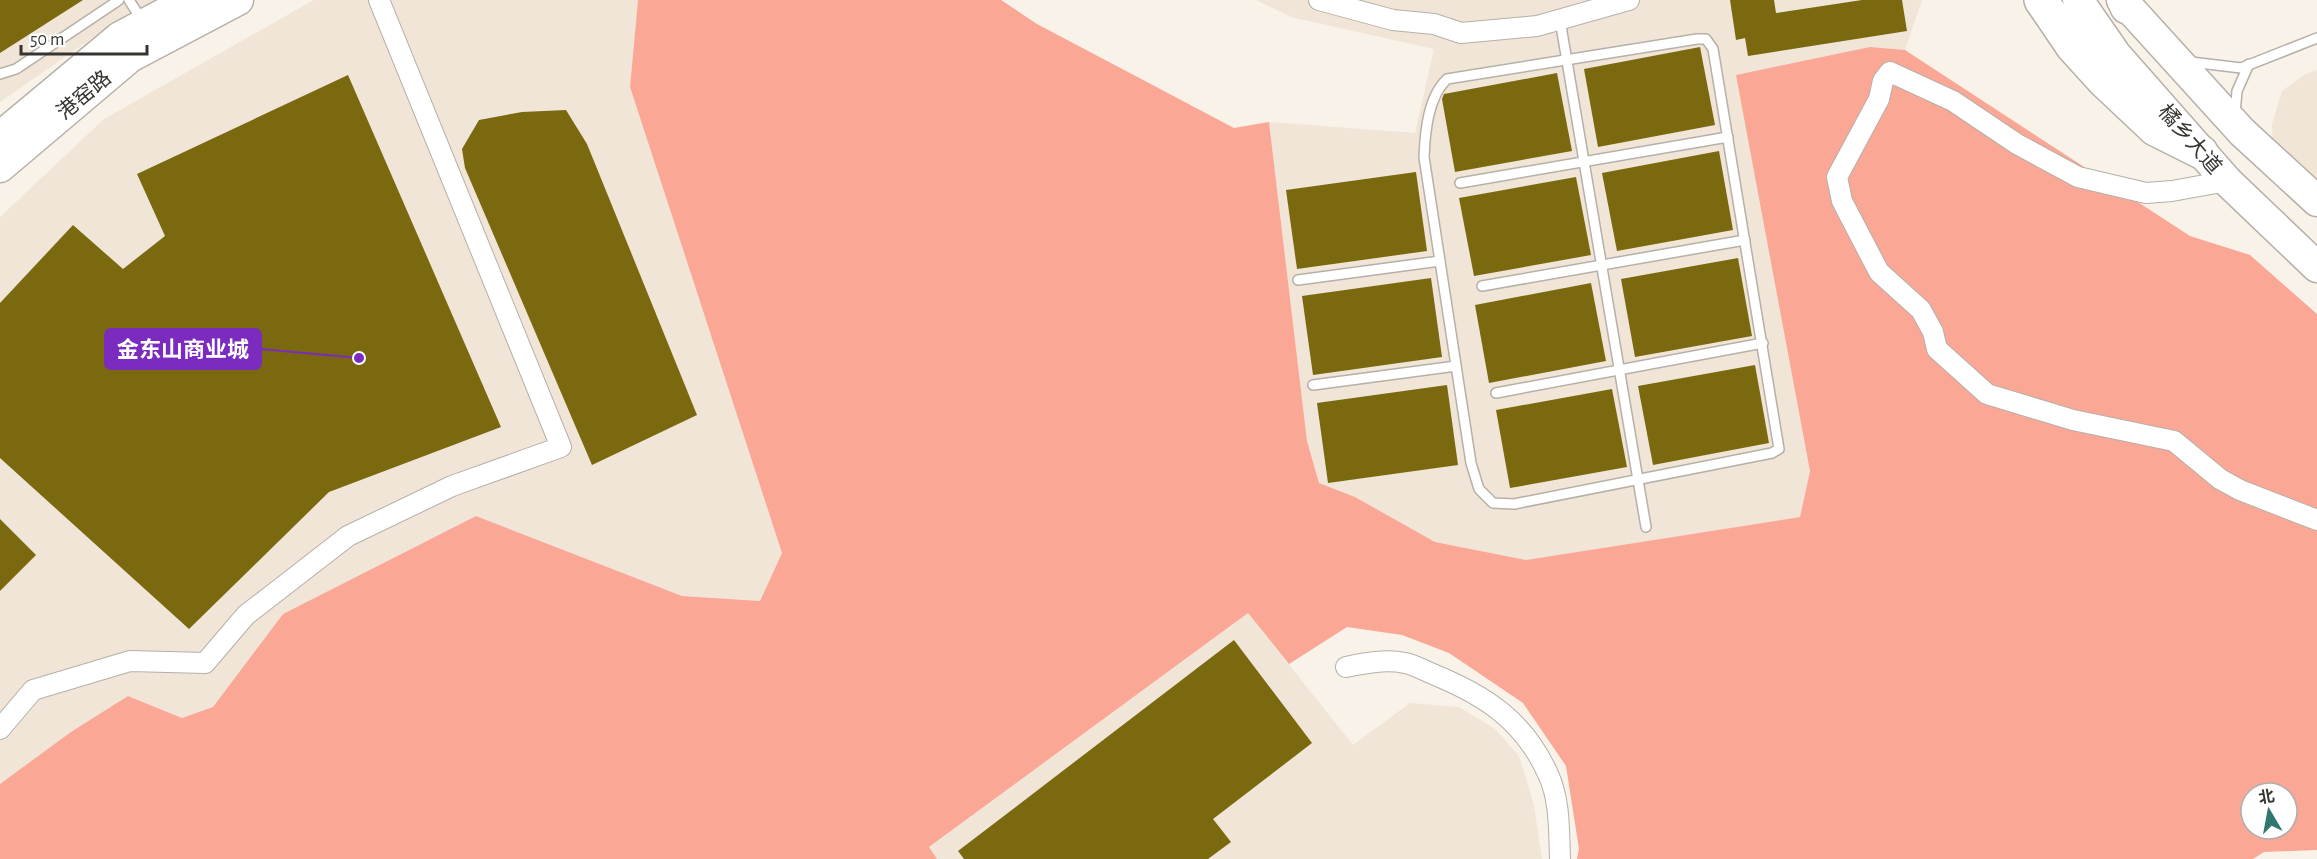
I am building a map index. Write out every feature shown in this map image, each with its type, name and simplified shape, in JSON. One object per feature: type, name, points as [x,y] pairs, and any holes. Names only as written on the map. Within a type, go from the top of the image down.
[{"type":"highway","points":[[2041,0],[2073,47],[2103,80],[2155,129],[2201,152]]},
{"type":"main road","name":"港窑路","points":[[0,137],[106,48],[137,12],[190,0]]},
{"type":"main road","name":"港窑路","points":[[0,167],[130,57],[238,0]]},
{"type":"main road","name":"橘乡大道","points":[[2078,0],[2116,55],[2201,152],[2227,181],[2317,267]]},
{"type":"main road","name":"橘乡大道","points":[[2124,2],[2242,132],[2317,201]]},
{"type":"street","points":[[0,729],[33,690],[130,662],[205,663],[246,615],[348,536],[452,486],[561,447],[379,0]]},
{"type":"street","points":[[1319,0],[1393,20],[1434,24],[1461,33],[1537,26],[1629,0]]},
{"type":"street","points":[[2227,181],[2172,191],[2146,193],[2078,177],[2017,144],[1953,101],[1890,72],[1883,81],[1880,99],[1837,177],[1842,201],[1879,272],[1921,310],[1933,332],[1937,349],[1987,394],[2073,420],[2174,441],[2220,479],[2240,490],[2317,520]]},
{"type":"street","points":[[1346,667],[1373,662],[1405,663],[1465,687],[1498,706],[1525,736],[1549,775],[1559,817],[1560,859]]},
{"type":"lane","points":[[0,74],[16,69],[119,0]]},
{"type":"lane","points":[[1560,20],[1646,527]]},
{"type":"lane","points":[[2172,56],[2215,67],[2241,68],[2317,38]]},
{"type":"lane","points":[[1706,39],[1713,49],[1728,137],[1779,448],[1772,453],[1638,480],[1514,504],[1493,504],[1479,489],[1471,463],[1424,158],[1424,138],[1437,89],[1447,79],[1706,39]]},
{"type":"lane","points":[[2242,132],[2235,113],[2237,91],[2249,64]]},
{"type":"lane","points":[[1460,183],[1728,137]]},
{"type":"lane","points":[[1482,286],[1745,240]]},
{"type":"lane","points":[[1298,280],[1440,261]]},
{"type":"lane","points":[[1496,393],[1763,343]]},
{"type":"lane","points":[[1313,385],[1456,366]]},
{"type":"shaded area","points":[[0,0],[154,0],[98,34],[0,102]]},
{"type":"shaded area","points":[[314,0],[638,0],[630,87],[782,553],[760,601],[682,596],[476,516],[283,614],[213,707],[183,718],[128,696],[0,784],[0,217],[104,119]]},
{"type":"shaded area","points":[[638,0],[1001,0],[1037,24],[1234,128],[1269,122],[1307,441],[1319,483],[1355,497],[1435,542],[1526,560],[1800,517],[1810,471],[1736,75],[1870,47],[1905,50],[2190,236],[2250,255],[2317,314],[2317,850],[2264,852],[2253,859],[1577,859],[1579,849],[1566,766],[1523,703],[1449,653],[1402,635],[1347,627],[1289,664],[1248,613],[929,847],[937,859],[0,859],[0,784],[71,732],[128,696],[182,718],[213,707],[283,614],[476,516],[682,596],[760,601],[782,553],[630,87]]},
{"type":"shaded area","points":[[1256,0],[1922,0],[1905,50],[1870,47],[1810,471],[1800,517],[1526,560],[1435,542],[1355,497],[1319,483],[1307,441],[1269,122],[1415,133],[1434,49],[1291,17]]},
{"type":"shaded area","points":[[2317,70],[2317,190],[2273,147],[2272,124],[2282,91],[2304,75]]},
{"type":"shaded area","points":[[1248,613],[1353,745],[1410,703],[1459,707],[1495,729],[1519,756],[1534,805],[1542,859],[937,859],[928,848]]},
{"type":"building","points":[[0,0],[83,0],[0,53]]},
{"type":"building","points":[[1730,0],[1774,0],[1776,13],[1862,0],[1902,0],[1907,31],[1748,56],[1745,38],[1736,40]]},
{"type":"building","points":[[1700,47],[1715,125],[1598,147],[1584,69]]},
{"type":"building","points":[[1557,73],[1572,151],[1455,172],[1442,99],[1444,94]]},
{"type":"building","points":[[348,75],[501,427],[329,492],[189,629],[0,458],[0,303],[73,225],[123,269],[165,236],[137,174]]},
{"type":"building","points":[[566,110],[587,144],[697,415],[592,465],[465,168],[462,149],[479,120],[522,112]]},
{"type":"building","points":[[1719,151],[1733,230],[1617,251],[1602,173]]},
{"type":"building","points":[[1416,172],[1427,251],[1297,269],[1286,190]]},
{"type":"building","points":[[1576,177],[1591,255],[1474,276],[1459,198]]},
{"type":"building","points":[[1738,258],[1752,336],[1635,357],[1621,279]]},
{"type":"building","points":[[1431,278],[1442,357],[1313,375],[1302,296]]},
{"type":"building","points":[[1591,283],[1606,361],[1489,383],[1475,305]]},
{"type":"building","points":[[1755,365],[1769,443],[1653,465],[1638,386]]},
{"type":"building","points":[[1447,385],[1458,465],[1328,483],[1317,403]]},
{"type":"building","points":[[1612,389],[1627,467],[1510,488],[1496,410]]},
{"type":"building","points":[[0,519],[36,555],[0,591]]},
{"type":"building","points":[[1234,640],[1312,743],[1213,819],[1231,842],[1208,859],[964,859],[958,851]]},
{"type":"place","name":"金东山商业城","points":[[359,358]]}]
